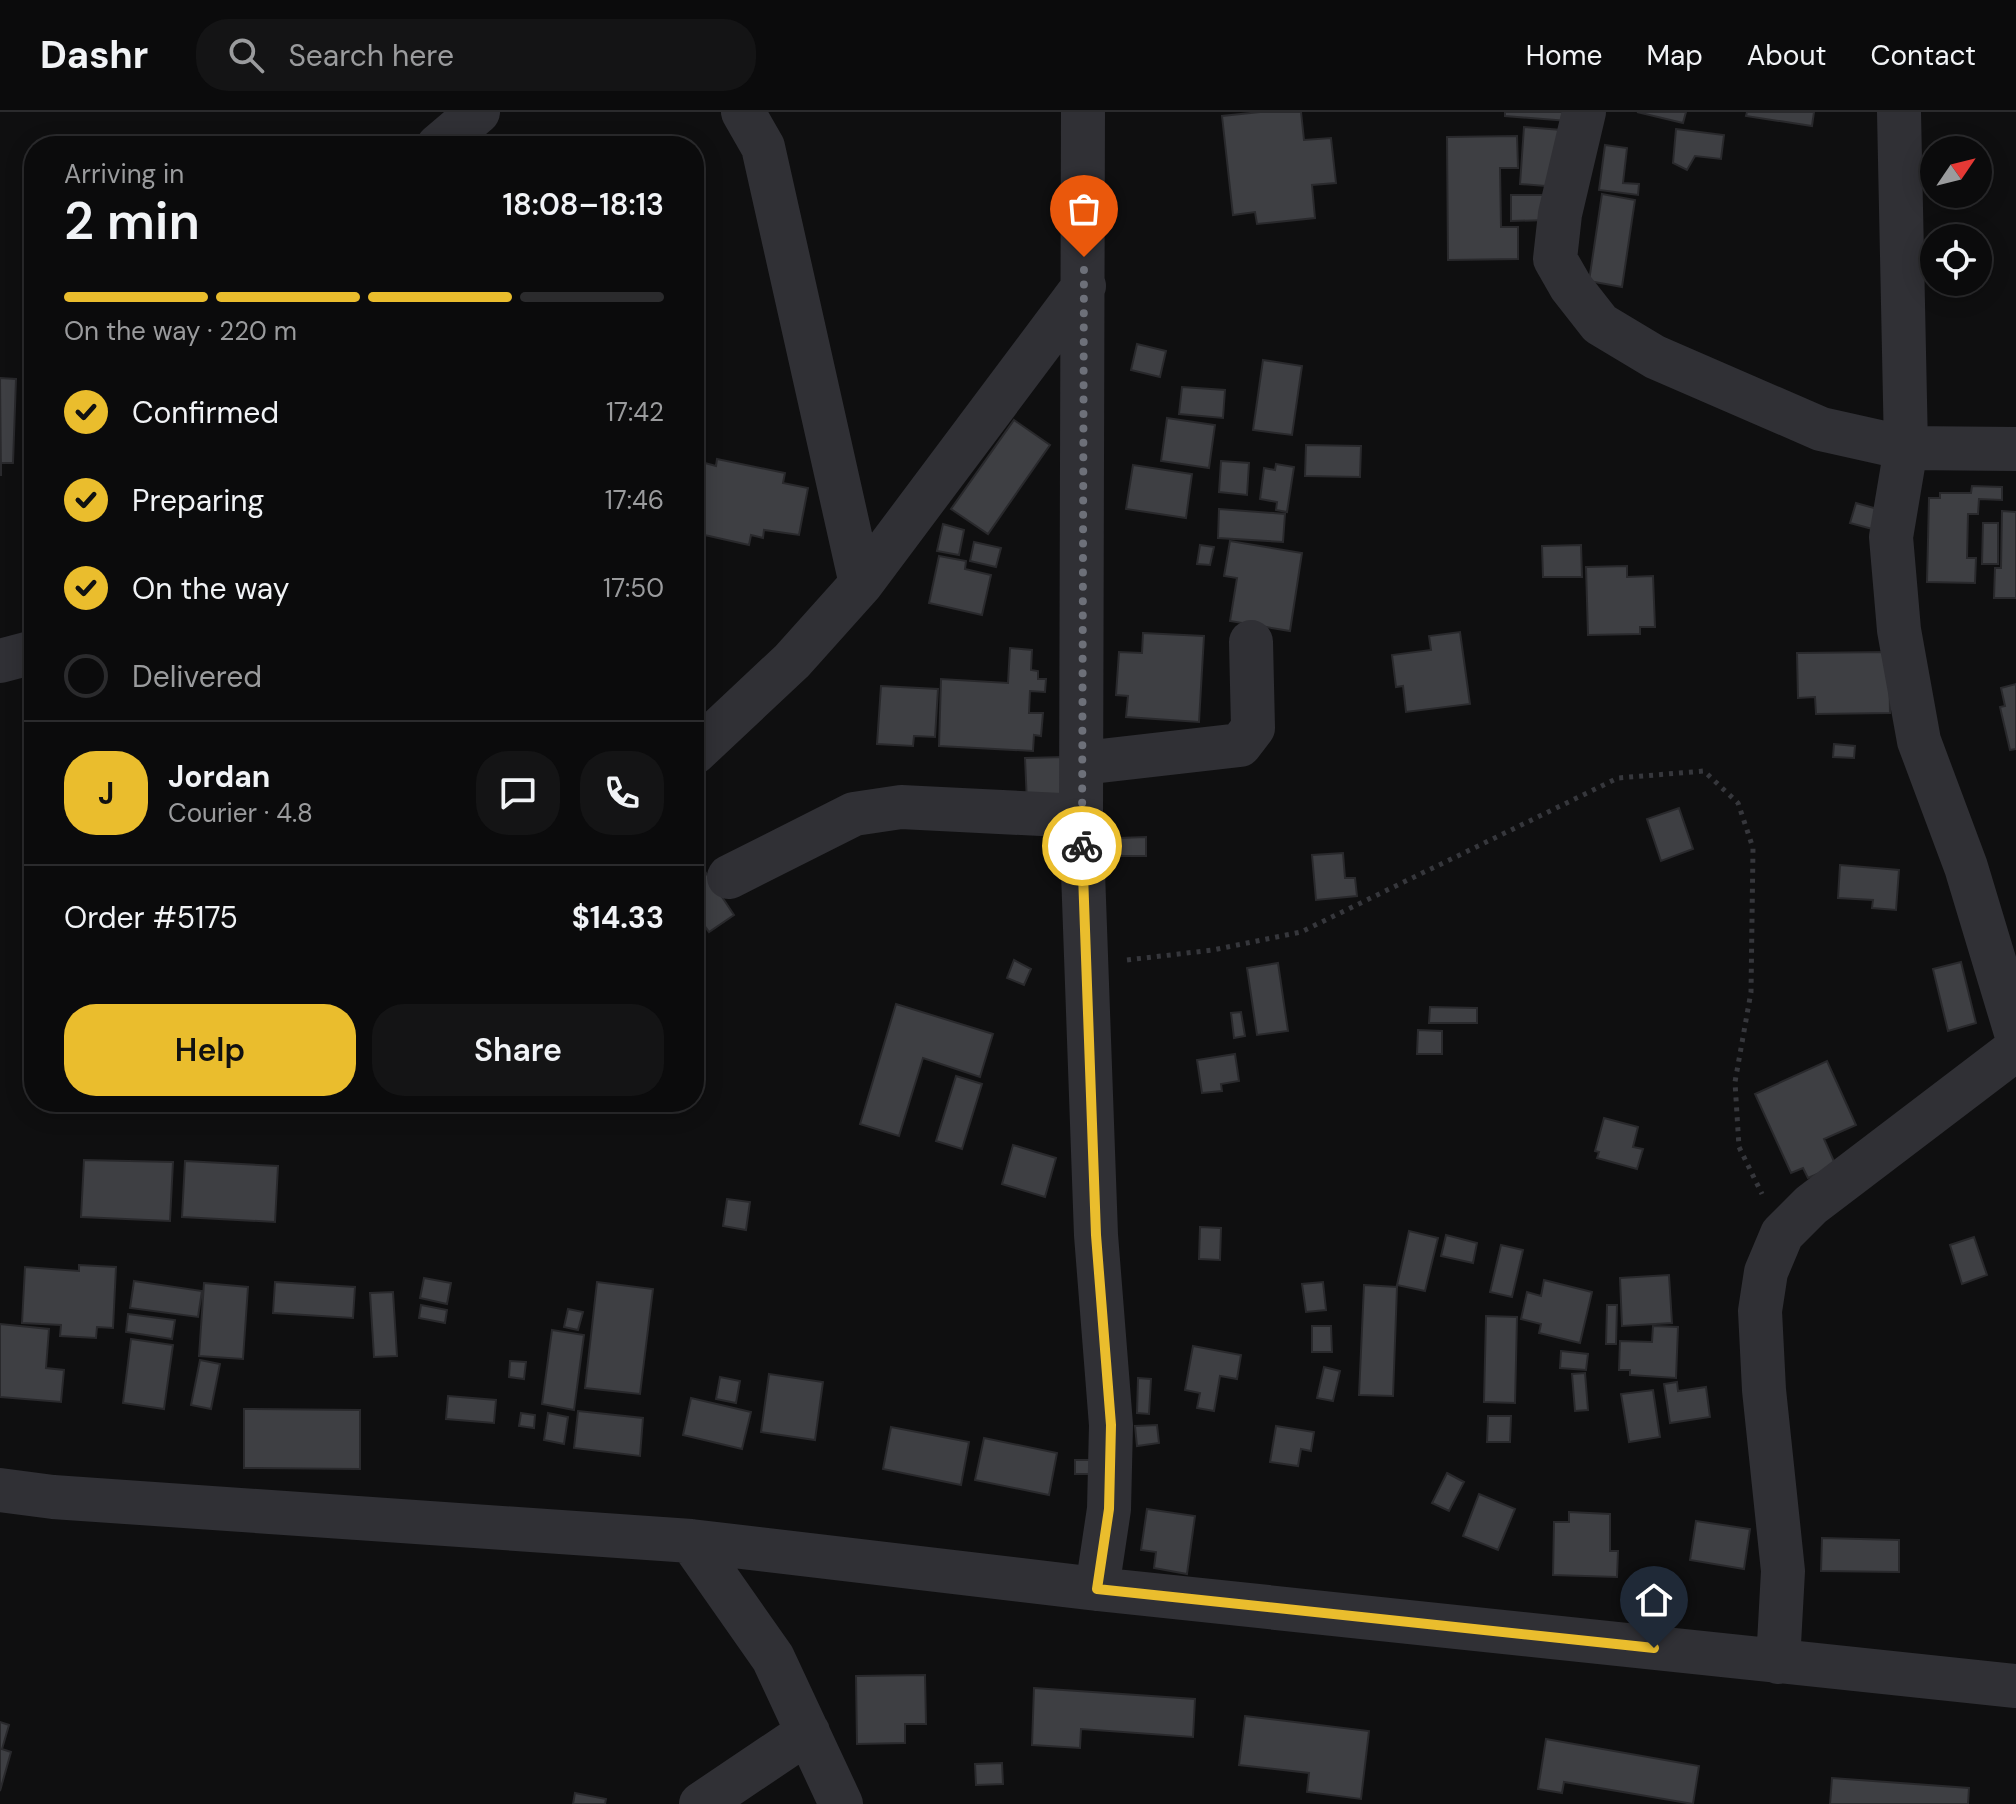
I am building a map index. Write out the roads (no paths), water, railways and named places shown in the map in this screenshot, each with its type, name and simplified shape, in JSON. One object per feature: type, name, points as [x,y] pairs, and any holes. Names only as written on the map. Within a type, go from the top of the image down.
[{"type":"street","points":[[450,136],[478,112]]},
{"type":"street","points":[[743,112],[763,147],[861,584]]},
{"type":"street","points":[[1083,112],[1081,816],[1096,1235],[1111,1425],[1109,1509],[1097,1589]]},
{"type":"street","points":[[1584,112],[1560,214],[1555,259],[1571,287],[1600,324],[1655,357],[1821,429],[1906,448],[2016,449]]},
{"type":"street","points":[[1899,112],[1906,448],[1891,537],[1899,630],[1919,741],[1966,867],[2016,1033]]},
{"type":"street","points":[[704,744],[792,661],[861,584],[1084,286]]},
{"type":"street","points":[[1083,763],[1240,745],[1253,728],[1251,642]]},
{"type":"street","points":[[0,661],[24,655]]},
{"type":"street","points":[[729,877],[854,814],[901,807],[1081,816]]},
{"type":"street","points":[[1778,1662],[1783,1571],[1764,1390],[1760,1311],[1766,1272],[1782,1234],[1811,1205],[2016,1049]]},
{"type":"street","points":[[0,1490],[53,1497],[691,1541],[1097,1589],[2016,1686]]},
{"type":"street","points":[[691,1541],[773,1658],[841,1804]]},
{"type":"street","points":[[701,1804],[808,1732]]}]
